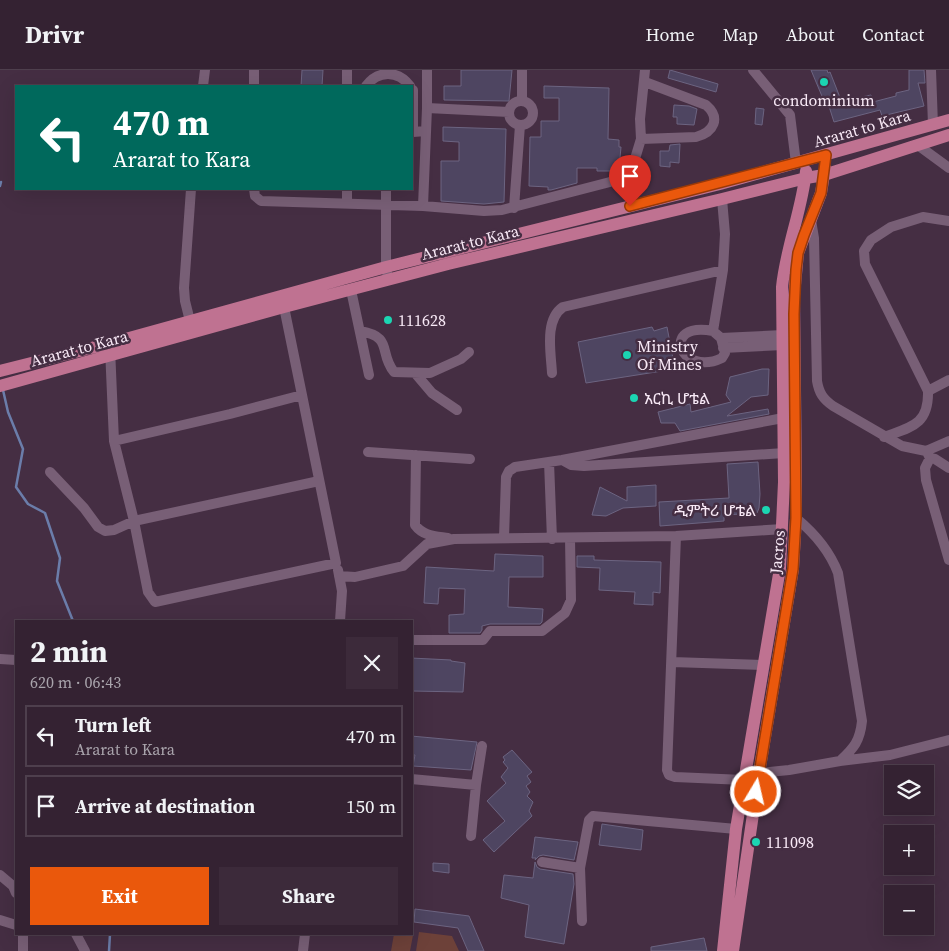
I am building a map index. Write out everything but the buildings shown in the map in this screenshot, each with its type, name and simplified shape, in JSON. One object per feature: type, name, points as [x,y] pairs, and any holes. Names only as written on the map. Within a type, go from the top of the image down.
[{"type":"main road","name":"Ararat to Kara","points":[[6,370],[111,343],[386,266],[657,200],[949,120]]},
{"type":"main road","name":"Ararat to Kara","points":[[0,386],[284,307],[520,246],[824,175],[949,135]]},
{"type":"main road","name":"Jacros","points":[[723,951],[736,829],[763,665],[796,518],[794,296],[798,253],[821,193],[826,155]]},
{"type":"main road","name":"Jacros","points":[[733,951],[760,773],[786,569],[783,529],[782,287],[784,266],[806,178],[802,161]]},
{"type":"street","points":[[203,85],[205,70]]},
{"type":"street","points":[[254,70],[254,85]]},
{"type":"street","points":[[347,70],[347,85]]},
{"type":"street","points":[[423,206],[427,70]]},
{"type":"street","points":[[522,70],[522,101]]},
{"type":"street","points":[[254,190],[255,196],[261,201],[386,204],[484,211],[514,208],[610,182],[626,173],[634,162],[641,139],[640,119],[645,70]]},
{"type":"street","points":[[753,70],[790,115],[802,161]]},
{"type":"street","points":[[931,70],[933,125]]},
{"type":"street","points":[[367,85],[378,74],[387,72],[397,74],[409,85]]},
{"type":"street","points":[[641,139],[705,135],[711,130],[714,118],[712,110],[706,105],[644,82]]},
{"type":"street","points":[[413,88],[427,88]]},
{"type":"street","points":[[522,101],[528,103],[532,108],[533,114],[531,120],[526,124],[520,125],[514,123],[510,118],[509,112],[511,106],[516,102],[522,101]]},
{"type":"street","points":[[427,108],[509,112]]},
{"type":"street","points":[[514,208],[520,125]]},
{"type":"street","points":[[413,133],[426,131]]},
{"type":"street","points":[[919,146],[949,168]]},
{"type":"street","points":[[190,321],[184,288],[192,190]]},
{"type":"street","points":[[347,190],[347,203]]},
{"type":"street","points":[[386,190],[386,266],[389,280]]},
{"type":"street","points":[[722,199],[725,234],[719,339],[783,340]]},
{"type":"street","points":[[884,437],[915,426],[924,417],[928,405],[928,391],[865,264],[864,251],[870,240],[891,227],[923,217],[949,221]]},
{"type":"street","points":[[811,220],[814,238],[814,306],[819,392],[833,406],[884,437],[902,446],[928,454],[949,468]]},
{"type":"street","points":[[552,373],[550,340],[556,311],[563,307],[723,270]]},
{"type":"street","points":[[350,290],[369,375]]},
{"type":"street","points":[[284,307],[342,591],[340,620]]},
{"type":"street","points":[[360,331],[380,339],[384,345],[389,365],[394,372],[430,373],[461,359],[469,352]]},
{"type":"street","points":[[111,343],[114,441],[134,521],[148,592],[155,602],[336,563]]},
{"type":"street","points":[[415,373],[432,393],[457,410]]},
{"type":"street","points":[[928,391],[949,380]]},
{"type":"street","points":[[114,441],[302,395]]},
{"type":"street","points":[[504,538],[506,477],[509,470],[515,467],[562,460],[782,418]]},
{"type":"street","points":[[949,441],[928,454],[925,468],[926,480],[949,560]]},
{"type":"street","points":[[655,442],[658,461]]},
{"type":"street","points":[[368,452],[470,459]]},
{"type":"street","points":[[562,460],[571,465],[584,466],[784,453]]},
{"type":"street","points":[[416,455],[415,525],[426,534],[454,540]]},
{"type":"street","points":[[549,462],[552,539]]},
{"type":"street","points":[[50,472],[98,526],[105,531],[114,530],[134,521],[319,481]]},
{"type":"street","points":[[796,518],[811,531],[835,565],[838,573],[862,722],[861,736],[840,761]]},
{"type":"street","points":[[339,576],[355,577],[403,566],[427,544],[454,540],[676,536],[783,529]]},
{"type":"street","points":[[676,536],[667,770],[669,775],[675,777],[744,780]]},
{"type":"street","points":[[413,640],[483,640],[490,631],[542,631],[565,613],[571,600],[570,538]]},
{"type":"street","points":[[0,659],[15,660]]},
{"type":"street","points":[[672,662],[763,665]]},
{"type":"street","points":[[760,773],[890,755],[949,740]]},
{"type":"street","points":[[471,836],[482,746]]},
{"type":"street","points":[[413,779],[476,785]]},
{"type":"street","points":[[582,921],[580,868],[589,820],[593,816],[736,829]]},
{"type":"street","points":[[542,862],[580,868]]},
{"type":"street","points":[[0,875],[13,886],[15,891]]},
{"type":"street","points":[[0,920],[15,925]]},
{"type":"street","points":[[22,951],[23,935]]},
{"type":"street","points":[[77,935],[85,951]]},
{"type":"street","points":[[303,951],[305,935]]},
{"type":"shaded area","points":[[414,930],[410,951],[391,951],[394,935],[413,935]]},
{"type":"shaded area","points":[[419,932],[452,936],[459,951],[416,951]]},
{"type":"waterway","points":[[0,186],[1,182]]},
{"type":"waterway","points":[[3,390],[8,412],[23,449],[16,487],[28,504],[45,513],[60,558],[57,581],[73,620]]},
{"type":"waterway","points":[[109,951],[110,935]]},
{"type":"place","name":"condominium","points":[[824,82]]},
{"type":"place","name":"111628","points":[[388,320]]},
{"type":"place","name":"Ministry Of Mines","points":[[627,355]]},
{"type":"place","name":"አርኪ ሆቴል","points":[[634,398]]},
{"type":"place","name":"ዲምትሪ ሆቴል","points":[[766,510]]},
{"type":"place","name":"111098","points":[[756,842]]},
{"type":"route","points":[[630,206],[826,155],[821,193],[798,253],[796,270],[794,314],[796,518],[793,569],[756,792]]}]
